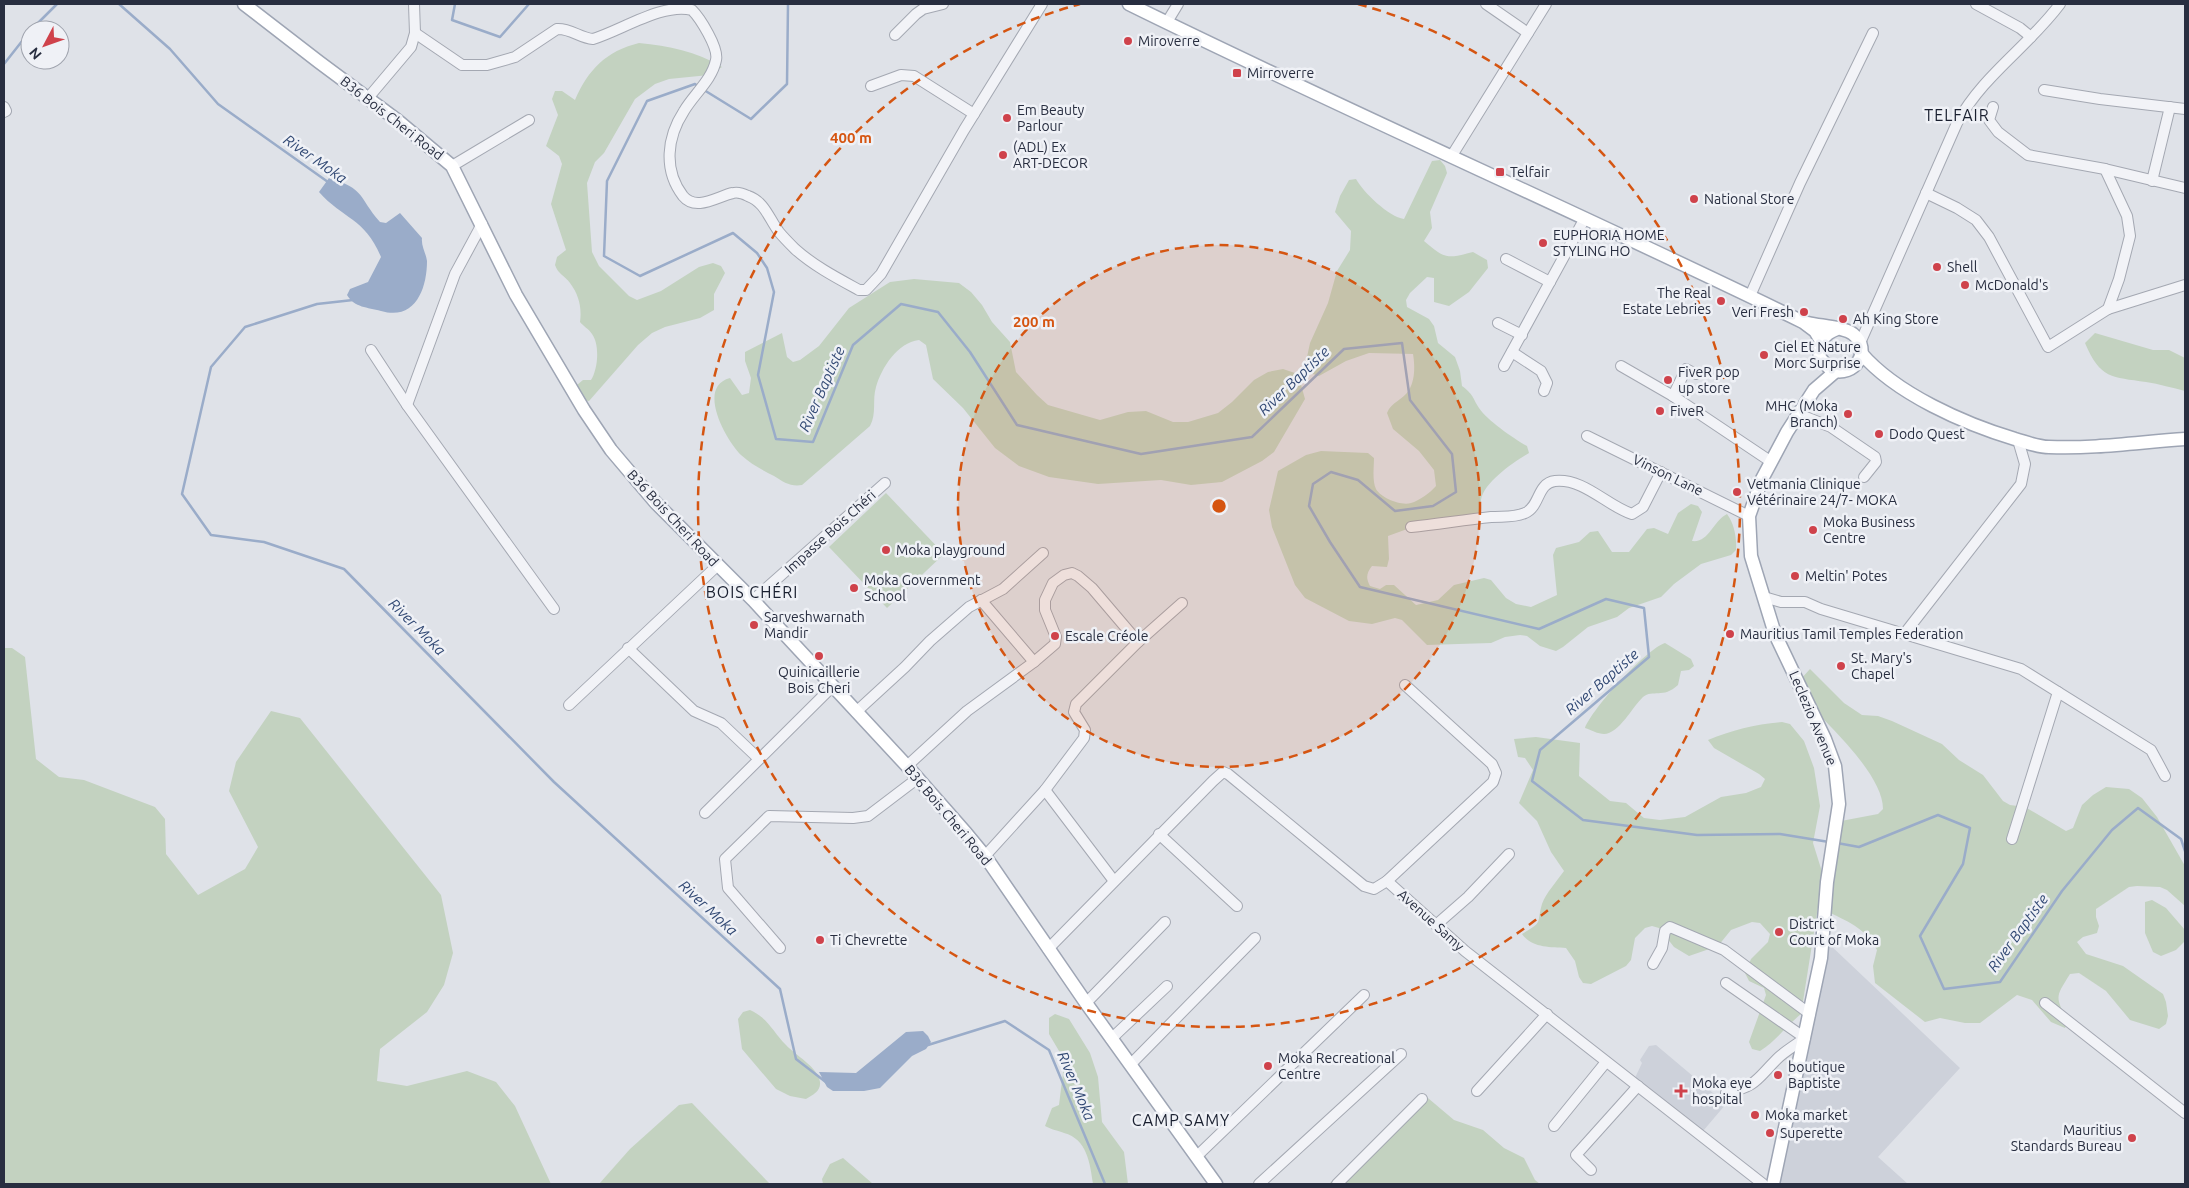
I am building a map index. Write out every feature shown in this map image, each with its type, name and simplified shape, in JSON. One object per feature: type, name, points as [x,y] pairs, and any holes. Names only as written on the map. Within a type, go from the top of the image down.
[{"type":"main road","name":"B36 Bois Cheri Road","points":[[244,4],[421,138],[452,166],[516,295],[584,410],[611,450],[656,503],[753,600],[907,766],[985,856],[1111,1039],[1216,1184]]},
{"type":"main road","points":[[1130,4],[1451,157],[1750,296],[1803,322],[1815,331],[1821,341]]},
{"type":"main road","points":[[1803,322],[1837,330],[1842,329],[1858,343],[1878,370],[1913,394],[1951,415],[1983,429],[2018,440],[2048,447],[2185,439]]},
{"type":"main road","points":[[1837,330],[1825,336],[1821,341],[1819,352],[1823,363],[1836,372],[1846,371],[1854,367],[1878,370]]},
{"type":"main road","points":[[1854,367],[1858,343]]},
{"type":"main road","name":"Leclezio Avenue","points":[[1773,1184],[1821,958],[1827,882],[1839,804],[1835,766],[1825,739],[1775,634],[1751,556],[1749,516],[1770,461],[1814,390],[1823,363]]},
{"type":"main road","name":"Leclezio Avenue","points":[[1814,390],[1836,372]]},
{"type":"street","points":[[368,98],[411,47],[415,33],[414,4]]},
{"type":"street","points":[[895,34],[923,9],[942,4]]},
{"type":"street","points":[[415,33],[462,66],[487,65],[515,57],[557,29],[564,28],[582,38],[592,39],[682,7],[692,10],[709,35],[716,54],[716,60],[706,80],[684,111],[674,130],[669,154],[672,178],[684,198],[696,202],[709,202],[734,193],[749,196],[761,204],[779,232],[815,265],[858,290],[866,290],[881,274],[974,114],[1042,4]]},
{"type":"street","points":[[1167,22],[1178,4]]},
{"type":"street","points":[[1486,4],[1528,33]]},
{"type":"street","points":[[1451,157],[1546,4]]},
{"type":"street","points":[[1976,4],[2013,24],[2031,37]]},
{"type":"street","points":[[1858,343],[1872,317],[1957,124],[1969,102],[1991,76],[2031,37],[2060,4]]},
{"type":"street","points":[[1750,296],[1804,176],[1873,33]]},
{"type":"street","points":[[871,86],[908,74],[974,114]]},
{"type":"street","points":[[2044,90],[2185,109]]},
{"type":"street","points":[[1993,106],[1989,120],[1998,132],[2028,155],[2105,169],[2185,188]]},
{"type":"street","points":[[4,107],[6,111],[4,112]]},
{"type":"street","points":[[2152,181],[2170,108]]},
{"type":"street","points":[[452,166],[529,120]]},
{"type":"street","points":[[2105,169],[2126,216],[2130,236],[2108,309]]},
{"type":"street","points":[[1926,193],[1957,208],[1976,220],[1989,237],[2048,347],[2108,309],[2185,285]]},
{"type":"street","points":[[1504,366],[1585,218]]},
{"type":"street","points":[[407,405],[455,274],[482,224]]},
{"type":"street","points":[[1506,259],[1550,282]]},
{"type":"street","points":[[1498,323],[1522,334]]},
{"type":"street","points":[[371,350],[407,405],[554,609]]},
{"type":"street","points":[[1512,352],[1542,371],[1547,383],[1544,391]]},
{"type":"street","points":[[1620,366],[1673,396],[1770,461]]},
{"type":"street","points":[[1673,396],[1686,369],[1696,374]]},
{"type":"street","points":[[1798,414],[1831,427],[1876,457],[1876,462],[1864,477]]},
{"type":"street","name":"Vinson Lane","points":[[1587,436],[1749,516]]},
{"type":"street","points":[[1905,634],[2020,484],[2025,464],[2018,440]]},
{"type":"street","points":[[1411,527],[1493,517],[1516,517],[1528,512],[1544,488],[1556,481],[1569,482],[1591,491],[1625,512],[1632,514],[1643,507],[1661,472]]},
{"type":"street","name":"Impasse Bois Chéri","points":[[753,600],[884,483]]},
{"type":"street","points":[[856,712],[930,641],[969,607],[1003,589],[1043,553]]},
{"type":"street","points":[[569,705],[718,565]]},
{"type":"street","points":[[907,766],[967,711],[1034,662],[1056,641],[1045,610],[1045,600],[1053,583],[1064,575],[1072,573],[1092,588],[1138,642]]},
{"type":"street","points":[[1764,597],[1781,602],[1801,603],[2021,669],[2151,750],[2165,776]]},
{"type":"street","points":[[981,600],[1034,662]]},
{"type":"street","points":[[985,856],[1045,790],[1084,738],[1085,730],[1074,712],[1076,704],[1138,642],[1182,603]]},
{"type":"street","points":[[628,648],[694,711],[721,723],[759,759]]},
{"type":"street","points":[[1387,882],[1493,782],[1496,773],[1492,764],[1405,685]]},
{"type":"street","points":[[705,813],[832,686]]},
{"type":"street","points":[[2012,839],[2058,692]]},
{"type":"street","name":"Avenue Samy","points":[[1048,949],[1223,772],[1228,774],[1364,886],[1374,889],[1387,882],[1465,951],[1763,1184]]},
{"type":"street","points":[[780,948],[728,888],[725,859],[769,816],[853,818],[868,816],[918,778]]},
{"type":"street","points":[[1045,790],[1114,881]]},
{"type":"street","points":[[1160,834],[1237,906]]},
{"type":"street","points":[[1436,925],[1468,897],[1509,854]]},
{"type":"street","points":[[1086,1003],[1165,922]]},
{"type":"street","points":[[1653,964],[1662,948],[1664,931],[1670,928],[1724,950],[1810,1014]]},
{"type":"street","points":[[1130,1065],[1254,938]]},
{"type":"street","points":[[1726,983],[1805,1038],[1778,1058],[1758,1081],[1747,1088],[1726,1093]]},
{"type":"street","points":[[1111,1039],[1167,986]]},
{"type":"street","points":[[1196,1157],[1364,995]]},
{"type":"street","points":[[2045,1003],[2185,1113]]},
{"type":"street","points":[[1477,1091],[1547,1014]]},
{"type":"street","points":[[1259,1184],[1400,1054]]},
{"type":"street","points":[[1554,1126],[1606,1062]]},
{"type":"street","points":[[1591,1170],[1576,1155],[1638,1086]]},
{"type":"street","points":[[1337,1184],[1422,1100]]},
{"type":"shaded area","points":[[1828,943],[1960,1068],[1878,1157],[1908,1184],[1777,1184]]},
{"type":"shaded area","name":"Moka eye hospital","points":[[1656,1045],[1726,1104],[1703,1131],[1635,1078],[1642,1063],[1640,1060],[1649,1046]]},
{"type":"green space","points":[[639,43],[682,50],[712,61],[722,67],[709,75],[669,79],[655,84],[635,99],[604,153],[595,162],[587,183],[592,252],[599,266],[629,296],[637,300],[661,291],[699,267],[713,263],[721,266],[725,273],[714,294],[714,310],[700,318],[665,327],[652,333],[638,345],[589,401],[582,400],[577,393],[577,385],[583,380],[591,380],[595,370],[597,350],[592,334],[580,322],[581,312],[576,292],[555,265],[557,257],[566,250],[551,204],[562,164],[559,156],[546,146],[558,115],[552,99],[555,91],[562,91],[575,100],[592,71],[600,63],[617,51]]},
{"type":"green space","points":[[1440,160],[1445,166],[1447,173],[1430,212],[1432,228],[1424,241],[1447,256],[1457,256],[1473,252],[1487,260],[1488,268],[1469,292],[1449,306],[1434,302],[1434,278],[1427,277],[1410,293],[1406,300],[1407,307],[1429,319],[1434,326],[1438,343],[1455,357],[1460,371],[1462,386],[1471,394],[1483,413],[1501,429],[1527,446],[1529,453],[1500,473],[1488,486],[1481,500],[1481,520],[1410,528],[1388,536],[1389,559],[1387,567],[1372,566],[1367,576],[1370,586],[1380,589],[1386,585],[1394,585],[1416,605],[1438,600],[1454,585],[1484,578],[1491,580],[1506,598],[1516,604],[1531,607],[1557,595],[1553,555],[1556,548],[1579,542],[1590,532],[1598,531],[1612,552],[1629,552],[1647,529],[1654,528],[1668,534],[1678,513],[1691,504],[1698,506],[1702,512],[1692,541],[1703,539],[1718,521],[1727,514],[1732,522],[1736,550],[1731,555],[1701,564],[1674,584],[1661,597],[1629,608],[1617,617],[1588,627],[1556,651],[1540,646],[1527,636],[1520,635],[1505,637],[1491,643],[1427,645],[1402,620],[1395,618],[1372,624],[1349,621],[1305,598],[1295,585],[1272,527],[1269,510],[1278,471],[1306,455],[1321,451],[1368,453],[1374,458],[1376,489],[1382,495],[1397,502],[1407,504],[1414,502],[1425,496],[1436,486],[1434,470],[1419,451],[1393,429],[1387,413],[1391,406],[1411,386],[1414,373],[1413,354],[1369,353],[1346,361],[1319,376],[1304,371],[1310,343],[1328,303],[1337,271],[1350,250],[1351,231],[1335,212],[1340,196],[1349,180],[1356,179],[1364,190],[1384,209],[1404,219],[1432,161]]},
{"type":"green space","points":[[914,279],[959,283],[971,292],[982,305],[992,322],[1010,342],[1016,372],[1048,405],[1100,420],[1128,412],[1146,411],[1173,422],[1188,422],[1218,413],[1254,380],[1268,372],[1283,369],[1298,374],[1305,399],[1274,452],[1262,461],[1222,482],[1191,485],[1161,480],[1098,484],[1049,477],[1019,466],[995,448],[963,408],[933,379],[926,345],[919,340],[911,342],[897,351],[886,364],[875,392],[873,416],[870,426],[802,485],[791,485],[784,482],[757,467],[741,455],[728,438],[717,414],[715,392],[720,383],[730,378],[742,395],[749,393],[751,378],[745,361],[745,352],[782,333],[787,357],[793,362],[800,360],[819,346],[849,308],[890,282]]},
{"type":"green space","points":[[2095,333],[2153,350],[2169,350],[2185,358],[2185,391],[2108,374],[2096,364],[2085,343]]},
{"type":"green space","name":"Moka playground","points":[[886,493],[944,554],[887,608],[829,547]]},
{"type":"green space","points":[[1665,643],[1691,659],[1694,666],[1689,670],[1681,671],[1678,685],[1668,692],[1643,697],[1620,725],[1610,733],[1597,733],[1585,728],[1608,694],[1620,681],[1645,656]]},
{"type":"green space","points":[[4,648],[12,648],[25,657],[36,759],[59,777],[84,780],[155,807],[165,819],[166,854],[198,895],[245,869],[258,847],[229,791],[236,762],[271,711],[300,718],[441,895],[453,953],[444,985],[427,1012],[380,1049],[377,1081],[407,1086],[467,1071],[496,1082],[515,1106],[551,1184],[4,1184]]},
{"type":"green space","points":[[1810,669],[1844,703],[1862,715],[1878,716],[1892,721],[1942,744],[1959,760],[1983,775],[2003,801],[2010,805],[2025,807],[2066,831],[2073,828],[2082,805],[2106,787],[2129,789],[2142,798],[2157,817],[2185,866],[2185,906],[2167,890],[2160,887],[2129,887],[2096,909],[2099,926],[2097,933],[2083,937],[2077,942],[2086,954],[2123,966],[2163,994],[2168,1016],[2166,1024],[2159,1029],[2130,1020],[2106,991],[2079,973],[2070,974],[2059,993],[2059,1002],[2068,1022],[2065,1028],[2051,1022],[2032,1000],[2017,995],[1980,1023],[1965,1023],[1940,1018],[1925,1022],[1875,983],[1873,966],[1877,950],[1872,942],[1861,930],[1825,910],[1841,821],[1878,814],[1883,809],[1880,795],[1863,764],[1837,733],[1799,694],[1800,680]]},
{"type":"green space","points":[[1782,722],[1790,724],[1804,741],[1814,768],[1820,806],[1813,843],[1823,875],[1801,1014],[1766,1047],[1760,1051],[1752,1049],[1749,1042],[1766,995],[1764,988],[1749,981],[1745,973],[1751,959],[1768,942],[1770,934],[1760,923],[1752,922],[1731,930],[1718,946],[1689,956],[1674,947],[1659,928],[1652,926],[1645,928],[1635,938],[1631,960],[1626,966],[1591,984],[1583,983],[1579,977],[1575,961],[1566,948],[1548,947],[1526,939],[1522,934],[1534,927],[1538,922],[1544,900],[1564,871],[1551,852],[1537,821],[1519,803],[1533,770],[1525,758],[1518,757],[1514,739],[1536,737],[1580,743],[1579,776],[1610,801],[1626,803],[1644,818],[1660,820],[1685,817],[1721,797],[1746,793],[1761,787],[1765,779],[1714,748],[1708,740],[1744,728]]},
{"type":"green space","points":[[2152,900],[2166,908],[2185,930],[2185,941],[2176,950],[2161,956],[2153,952],[2145,933],[2145,902]]},
{"type":"green space","points":[[750,1010],[766,1021],[786,1045],[815,1071],[820,1085],[814,1094],[806,1099],[790,1096],[776,1089],[742,1049],[738,1019],[743,1012]]},
{"type":"green space","points":[[1055,1014],[1069,1019],[1090,1053],[1098,1077],[1102,1122],[1124,1152],[1128,1184],[1093,1184],[1089,1160],[1078,1141],[1072,1136],[1045,1126],[1052,1108],[1059,1105],[1064,1065],[1062,1056],[1049,1034],[1049,1018]]},
{"type":"green space","points":[[1422,1093],[1454,1120],[1483,1130],[1504,1148],[1524,1158],[1535,1180],[1540,1184],[1329,1184]]},
{"type":"green space","points":[[692,1103],[770,1184],[599,1184],[630,1149],[679,1105]]},
{"type":"green space","points":[[843,1158],[873,1184],[823,1184],[822,1179],[830,1164]]},
{"type":"water","points":[[329,178],[356,190],[380,222],[386,223],[400,213],[422,238],[427,261],[425,282],[417,300],[410,307],[393,313],[381,311],[358,305],[347,295],[350,289],[368,282],[381,257],[375,244],[361,226],[319,192]]},
{"type":"water","points":[[923,1031],[931,1042],[926,1049],[912,1056],[880,1088],[864,1091],[833,1091],[827,1087],[819,1072],[856,1073],[906,1032]]},
{"type":"waterway","name":"River Moka","points":[[41,20],[57,4]]},
{"type":"waterway","name":"River Moka","points":[[119,4],[170,49],[218,104],[328,182]]},
{"type":"waterway","name":"River Baptiste","points":[[455,4],[452,20],[500,37],[529,4]]},
{"type":"waterway","name":"River Baptiste","points":[[704,90],[751,119],[787,84],[788,4]]},
{"type":"waterway","name":"River Moka","points":[[4,64],[20,44]]},
{"type":"waterway","name":"River Baptiste","points":[[699,87],[695,84],[647,101],[607,181],[604,256],[640,276],[733,233],[757,253],[767,268],[774,292],[758,375],[776,439],[813,442],[853,345],[901,304],[938,312],[970,352],[1017,425],[1141,454],[1252,437],[1344,349],[1402,343],[1410,400],[1452,454],[1456,492],[1433,506],[1395,511],[1358,480],[1331,472],[1313,484],[1309,506],[1360,587],[1539,629],[1606,599],[1644,608],[1649,657],[1540,750],[1532,781],[1583,820],[1697,835],[1780,834],[1829,842]]},
{"type":"waterway","name":"River Moka","points":[[353,300],[317,304],[245,327],[211,367],[182,494],[211,535],[264,542],[344,569],[554,782],[780,989],[796,1059],[827,1083]]},
{"type":"waterway","name":"River Baptiste","points":[[1837,843],[1859,847],[1938,815],[1970,828],[1963,864],[1920,936],[1944,989],[2000,982],[2062,891],[2112,830],[2138,808],[2181,839],[2185,851]]},
{"type":"waterway","name":"River Moka","points":[[928,1045],[1005,1021],[1049,1050],[1105,1184]]},
{"type":"place","name":"Miroverre","points":[[1128,41]]},
{"type":"place","name":"Mirroverre","points":[[1237,73]]},
{"type":"place","name":"Em Beauty Parlour","points":[[1007,118]]},
{"type":"place","name":"(ADL) Ex ART-DECOR","points":[[1003,155]]},
{"type":"place","name":"Telfair","points":[[1500,172]]},
{"type":"place","name":"National Store","points":[[1694,199]]},
{"type":"place","name":"EUPHORIA HOME STYLING HO","points":[[1543,243]]},
{"type":"place","name":"Shell","points":[[1937,267]]},
{"type":"place","name":"McDonald's","points":[[1965,285]]},
{"type":"place","name":"The Real Estate Lebries","points":[[1721,301]]},
{"type":"place","name":"Veri Fresh","points":[[1804,312]]},
{"type":"place","name":"Ah King Store","points":[[1843,319]]},
{"type":"place","name":"Ciel Et Nature Morc Surprise","points":[[1764,355]]},
{"type":"place","name":"FiveR pop up store","points":[[1668,380]]},
{"type":"place","name":"FiveR","points":[[1660,411]]},
{"type":"place","name":"MHC (Moka Branch)","points":[[1848,414]]},
{"type":"place","name":"Dodo Quest","points":[[1879,434]]},
{"type":"place","name":"Vetmania Clinique Vétérinaire 24/7- MOKA","points":[[1737,492]]},
{"type":"place","name":"Moka Business Centre","points":[[1813,530]]},
{"type":"place","name":"Moka playground","points":[[886,550]]},
{"type":"place","name":"Meltin' Potes","points":[[1795,576]]},
{"type":"place","name":"Moka Government School","points":[[854,588]]},
{"type":"place","name":"Sarveshwarnath Mandir","points":[[754,625]]},
{"type":"place","name":"Mauritius Tamil Temples Federation","points":[[1730,634]]},
{"type":"place","name":"Escale Créole","points":[[1055,636]]},
{"type":"place","name":"Quinicaillerie Bois Cheri","points":[[819,656]]},
{"type":"place","name":"St. Mary's Chapel","points":[[1841,666]]},
{"type":"place","name":"District Court of Moka","points":[[1779,932]]},
{"type":"place","name":"Ti Chevrette","points":[[820,940]]},
{"type":"place","name":"Moka Recreational Centre","points":[[1268,1066]]},
{"type":"place","name":"boutique Baptiste","points":[[1778,1075]]},
{"type":"place","name":"Moka eye hospital","points":[[1681,1091]]},
{"type":"place","name":"Moka market","points":[[1755,1115]]},
{"type":"place","name":"Superette","points":[[1770,1133]]},
{"type":"place","name":"Mauritius Standards Bureau","points":[[2132,1138]]},
{"type":"district","name":"TELFAIR","points":[[1957,115]]},
{"type":"district","name":"BOIS CHÉRI","points":[[752,592]]},
{"type":"district","name":"CAMP SAMY","points":[[1181,1120]]}]
